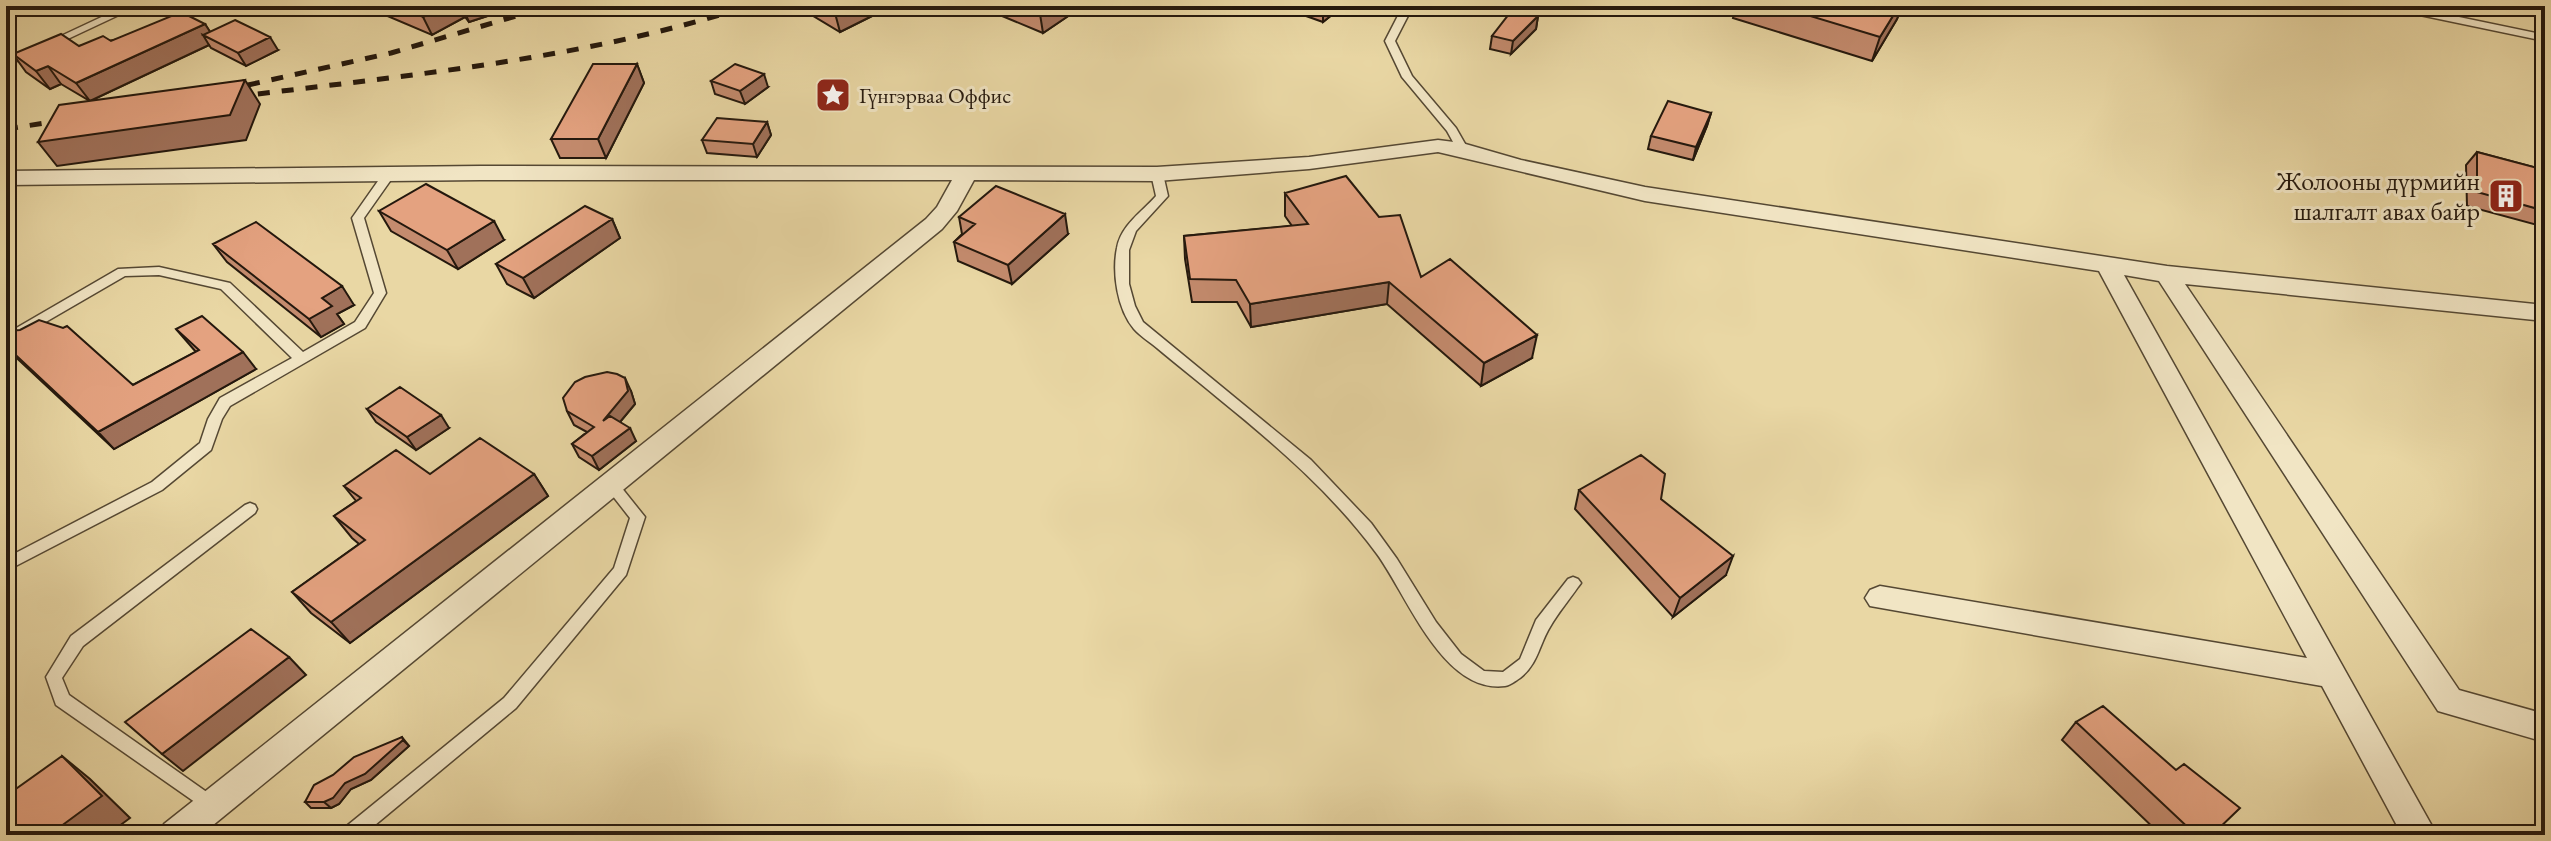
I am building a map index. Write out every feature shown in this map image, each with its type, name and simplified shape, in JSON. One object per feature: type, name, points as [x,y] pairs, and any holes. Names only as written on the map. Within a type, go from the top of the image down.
[{"type":"street","points":[[6,178],[389,174],[1157,174],[1309,163],[1438,146],[1462,149],[1516,165],[1645,194],[2107,265],[2167,274],[2545,313]]},
{"type":"street","points":[[176,835],[934,224],[951,204],[966,175]]},
{"type":"street","points":[[2107,265],[2420,835]]},
{"type":"street","points":[[2167,274],[2449,701],[2545,728]]},
{"type":"street","points":[[1880,598],[2332,675]]},
{"type":"lane","points":[[6,62],[133,6]]},
{"type":"lane","points":[[1408,6],[1390,41],[1407,77],[1452,130],[1462,149]]},
{"type":"lane","points":[[2391,6],[2545,38]]},
{"type":"lane","points":[[6,565],[157,486],[206,446],[215,419],[225,402],[360,325],[380,293],[358,218],[389,174]]},
{"type":"lane","points":[[1157,174],[1162,196],[1125,238],[1122,274],[1128,310],[1138,325],[1245,409],[1332,488],[1391,561],[1426,620],[1456,659],[1479,677],[1506,679],[1526,664],[1542,625],[1573,583]]},
{"type":"lane","points":[[6,340],[122,272],[159,271],[225,286],[300,357]]},
{"type":"lane","points":[[349,835],[510,703],[621,571],[638,517],[612,486]]},
{"type":"lane","points":[[212,806],[62,700],[54,677],[77,641],[250,509]]},
{"type":"building","points":[[396,6],[445,6],[423,17]]},
{"type":"building","points":[[823,6],[849,6],[835,13]]},
{"type":"building","points":[[1020,6],[1053,6],[1040,14]]},
{"type":"building","points":[[1777,6],[1899,6],[1880,37]]},
{"type":"building","points":[[1513,9],[1538,16],[1513,41],[1492,36]]},
{"type":"building","points":[[181,12],[205,24],[76,83],[48,66],[36,71],[13,54],[61,34],[79,46],[103,36],[111,41]]},
{"type":"building","points":[[235,20],[270,37],[238,53],[203,35]]},
{"type":"building","points":[[593,64],[637,64],[598,139],[551,139]]},
{"type":"building","points":[[735,64],[764,74],[740,91],[711,81]]},
{"type":"building","points":[[245,80],[230,115],[38,142],[59,105]]},
{"type":"building","points":[[1668,101],[1711,113],[1696,147],[1651,136]]},
{"type":"building","points":[[717,118],[767,122],[753,144],[702,140]]},
{"type":"building","points":[[2477,152],[2545,170],[2545,211],[2477,192]]},
{"type":"building","points":[[1346,176],[1379,217],[1400,215],[1421,277],[1450,259],[1537,335],[1484,363],[1389,282],[1250,304],[1236,280],[1190,279],[1184,236],[1308,224],[1285,193]]},
{"type":"building","points":[[426,184],[494,221],[447,250],[379,211]]},
{"type":"building","points":[[996,186],[1065,214],[1008,265],[954,242],[975,224],[959,217]]},
{"type":"building","points":[[585,206],[612,219],[523,278],[496,264]]},
{"type":"building","points":[[256,222],[342,286],[322,298],[332,306],[309,319],[213,244]]},
{"type":"building","points":[[202,316],[243,352],[98,432],[6,346],[6,331],[20,330],[39,320],[63,328],[67,326],[133,385],[199,350],[176,329]]},
{"type":"building","points":[[607,372],[625,378],[628,391],[603,421],[610,416],[630,428],[592,456],[572,444],[594,427],[567,411],[563,398],[575,382]]},
{"type":"building","points":[[400,387],[441,415],[407,437],[367,409]]},
{"type":"building","points":[[480,438],[534,474],[331,622],[292,592],[365,540],[334,516],[361,498],[344,486],[396,450],[430,474]]},
{"type":"building","points":[[1641,455],[1665,474],[1661,499],[1733,556],[1680,598],[1579,490]]},
{"type":"building","points":[[251,629],[289,657],[162,754],[125,722]]},
{"type":"building","points":[[2103,706],[2176,770],[2184,764],[2240,808],[2212,835],[2196,835],[2076,722]]},
{"type":"building","points":[[402,737],[403,740],[365,774],[345,783],[333,798],[324,802],[305,802],[314,785],[333,775],[354,757]]},
{"type":"building","points":[[62,756],[102,796],[49,835],[6,835],[6,796]]},
{"type":"railway","points":[[248,85],[391,53],[550,6]]},
{"type":"railway","points":[[234,97],[429,73],[558,53],[686,25],[749,6]]},
{"type":"railway","points":[[6,129],[71,119]]},
{"type":"place","name":"Гүнгэрваа Оффис","points":[[833,95]]},
{"type":"place","name":"Жолооны дүрмийн шалгалт авах байр","points":[[2506,196]]}]
